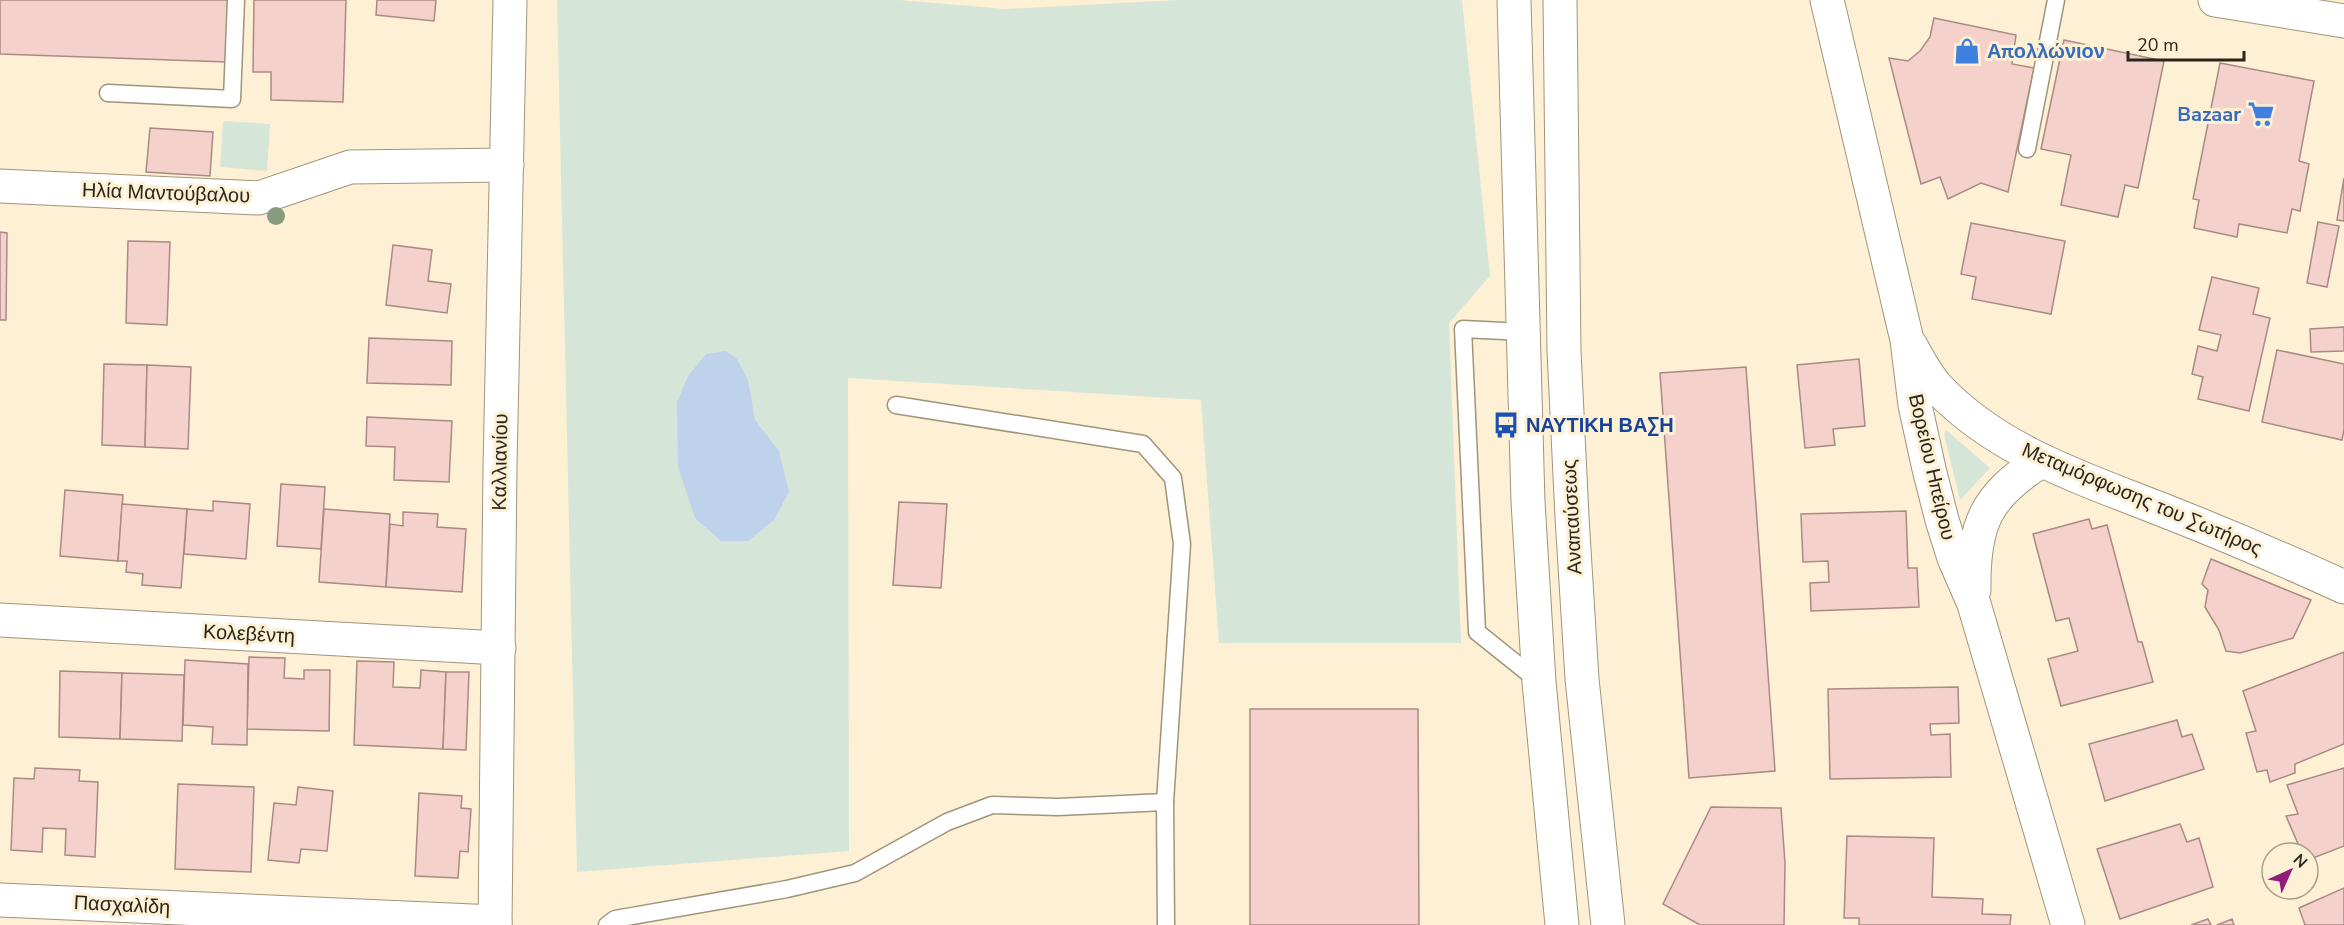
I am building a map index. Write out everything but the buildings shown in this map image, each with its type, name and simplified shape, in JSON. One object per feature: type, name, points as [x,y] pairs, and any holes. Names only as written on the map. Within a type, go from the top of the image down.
[{"type":"street","name":"Καλλιανίου","points":[[495,924],[500,467],[510,0]]},
{"type":"street","points":[[1514,0],[1528,502],[1539,682],[1562,925]]},
{"type":"street","name":"Αναπαύσεως","points":[[1560,0],[1564,351],[1572,517],[1582,679],[1608,925]]},
{"type":"street","name":"Βορείου Ηπείρου","points":[[1827,0],[1907,339],[1915,405],[1941,520],[1974,604],[2067,925]]},
{"type":"street","points":[[2215,0],[2344,21]]},
{"type":"street","name":"Ηλία Μαντούβαλου","points":[[0,186],[259,198],[350,167],[507,165]]},
{"type":"street","name":"Μεταμόρφωσης του Σωτήρος","points":[[1907,339],[1925,371],[1961,409],[2041,461],[2267,551],[2344,587]]},
{"type":"street","points":[[1974,604],[1973,559],[1976,538],[1982,522],[2000,494],[2013,481],[2041,461]]},
{"type":"street","name":"Κολεβέντη","points":[[0,620],[499,648]]},
{"type":"street","name":"Πασχαλίδη","points":[[0,900],[495,924]]},
{"type":"lane","points":[[108,93],[232,99],[236,0]]},
{"type":"lane","points":[[2027,149],[2056,0]]},
{"type":"lane","points":[[1524,332],[1463,329],[1478,632],[1539,682]]},
{"type":"lane","points":[[896,405],[1143,444],[1173,478],[1182,544],[1165,802],[1166,925]]},
{"type":"lane","points":[[608,925],[615,919],[787,889],[855,873],[947,822],[992,805],[1058,807],[1165,802]]},
{"type":"green space","points":[[557,0],[899,0],[1005,9],[1179,0],[1462,0],[1490,276],[1449,323],[1461,643],[1219,643],[1201,400],[848,378],[849,851],[577,872]]},
{"type":"green space","points":[[223,121],[270,124],[267,171],[220,167]]},
{"type":"green space","points":[[1946,430],[1990,468],[1960,500],[1944,434]]},
{"type":"water","points":[[726,351],[737,359],[748,380],[755,420],[779,451],[789,492],[774,520],[748,541],[721,541],[695,518],[678,467],[677,402],[688,376],[706,354]]},
{"type":"place","name":"Απολλώνιον","points":[[1967,51]]},
{"type":"place","name":"Bazaar","points":[[2261,114]]},
{"type":"place","name":"ΝΑΥΤΙΚΗ ΒΑΣΗ","points":[[1506,425]]}]
